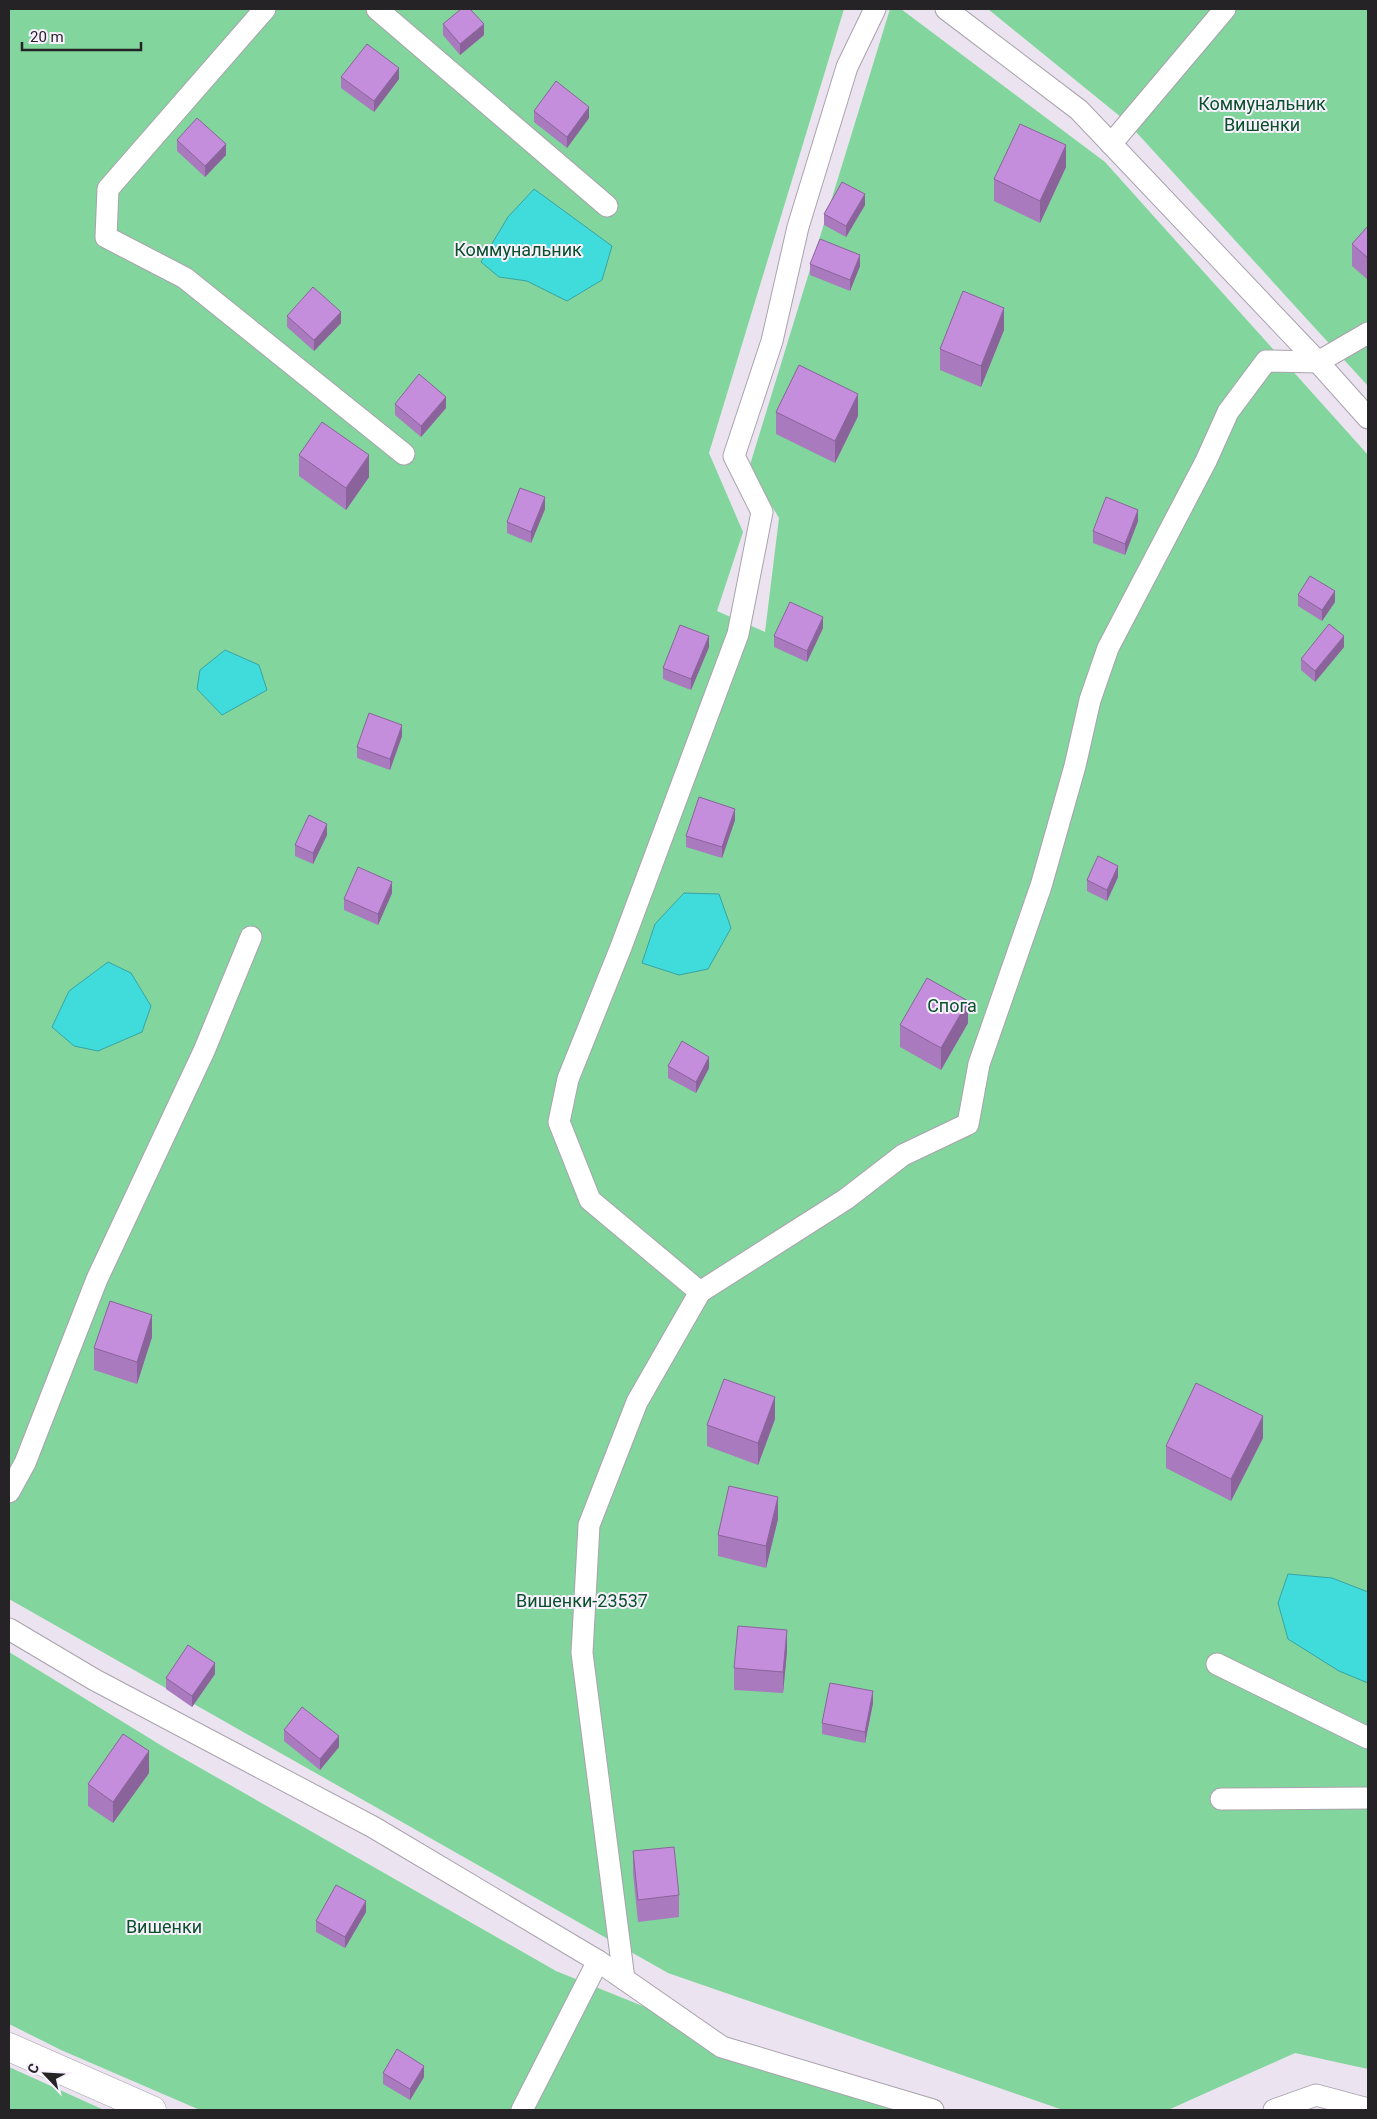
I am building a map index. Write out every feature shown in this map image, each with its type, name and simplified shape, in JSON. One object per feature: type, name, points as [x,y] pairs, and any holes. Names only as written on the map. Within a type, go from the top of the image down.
[{"type":"street","points":[[9,2047],[152,2110]]},
{"type":"lane","points":[[265,9],[108,189],[106,237],[185,278],[404,454]]},
{"type":"lane","points":[[377,9],[607,206]]},
{"type":"lane","points":[[700,1292],[590,1200],[559,1122],[568,1079],[625,937],[738,634],[762,512],[734,456],[772,341],[798,227],[847,67],[875,9]]},
{"type":"lane","points":[[946,9],[1079,110],[1318,362],[1368,418]]},
{"type":"lane","points":[[1111,144],[1225,9]]},
{"type":"lane","points":[[624,1979],[582,1653],[589,1525],[636,1402],[700,1292],[846,1199],[903,1155],[968,1124],[979,1064],[1041,886],[1075,766],[1090,700],[1108,648],[1234,405],[1266,361],[1318,362],[1368,333]]},
{"type":"lane","points":[[9,1492],[26,1463],[97,1280],[204,1051],[250,937]]},
{"type":"lane","points":[[9,1629],[95,1680],[373,1827],[598,1961],[722,2047],[933,2110]]},
{"type":"lane","points":[[1217,1664],[1368,1738]]},
{"type":"lane","points":[[1221,1799],[1368,1798]]},
{"type":"lane","points":[[522,2110],[598,1961]]},
{"type":"lane","points":[[1274,2110],[1316,2096],[1368,2109]]},
{"type":"green space","points":[[9,9],[844,9],[709,453],[743,532],[717,611],[765,632],[779,518],[749,468],[890,9],[901,9],[1105,162],[1368,455],[1368,2069],[1295,2053],[1168,2110],[1063,2110],[668,1973],[9,1599]]},
{"type":"green space","name":"Коммунальник Вишенки","points":[[988,9],[1368,9],[1368,386],[1127,122]]},
{"type":"green space","name":"Вишенки","points":[[9,1652],[167,1749],[556,1971],[900,2110],[200,2110],[61,2050],[9,2024]]},
{"type":"green space","points":[[9,2067],[104,2110],[9,2110]]},
{"type":"water","points":[[534,189],[612,246],[602,280],[567,301],[527,281],[499,277],[481,262],[508,217]]},
{"type":"water","points":[[225,650],[259,665],[267,690],[222,715],[197,689],[200,670]]},
{"type":"water","points":[[684,893],[719,894],[731,928],[708,969],[679,975],[642,963],[655,924]]},
{"type":"water","points":[[108,962],[131,973],[151,1006],[142,1032],[98,1051],[74,1046],[52,1027],[69,991]]},
{"type":"water","points":[[1288,1574],[1332,1578],[1368,1592],[1368,1683],[1339,1671],[1288,1639],[1278,1603]]},
{"type":"building","points":[[461,9],[470,9],[484,24],[460,44],[443,24]]},
{"type":"building","points":[[367,44],[399,68],[374,101],[341,77]]},
{"type":"building","points":[[556,81],[589,107],[567,137],[534,111]]},
{"type":"building","points":[[197,118],[226,144],[205,166],[177,140]]},
{"type":"building","points":[[1020,124],[1066,145],[1040,201],[994,179]]},
{"type":"building","points":[[842,182],[865,194],[846,226],[824,214]]},
{"type":"building","points":[[1368,226],[1368,258],[1352,244]]},
{"type":"building","points":[[820,239],[860,255],[850,280],[810,264]]},
{"type":"building","points":[[313,287],[341,312],[314,340],[287,316]]},
{"type":"building","points":[[963,291],[1004,308],[981,366],[940,349]]},
{"type":"building","points":[[799,365],[858,394],[835,441],[776,412]]},
{"type":"building","points":[[419,374],[446,397],[421,426],[395,404]]},
{"type":"building","points":[[322,422],[369,455],[346,488],[299,455]]},
{"type":"building","points":[[520,488],[545,497],[531,532],[507,522]]},
{"type":"building","points":[[1106,497],[1138,510],[1125,544],[1093,531]]},
{"type":"building","points":[[1310,576],[1335,591],[1322,610],[1298,595]]},
{"type":"building","points":[[790,602],[823,617],[807,651],[774,636]]},
{"type":"building","points":[[1329,624],[1344,636],[1315,671],[1301,659]]},
{"type":"building","points":[[680,625],[709,636],[691,679],[663,668]]},
{"type":"building","points":[[369,713],[402,725],[390,759],[357,747]]},
{"type":"building","points":[[699,797],[735,809],[722,847],[686,836]]},
{"type":"building","points":[[309,815],[327,824],[313,853],[295,845]]},
{"type":"building","points":[[1098,856],[1118,866],[1107,890],[1087,880]]},
{"type":"building","points":[[358,867],[392,882],[378,914],[344,899]]},
{"type":"building","points":[[927,978],[968,1001],[941,1048],[900,1025]]},
{"type":"building","points":[[682,1041],[709,1057],[696,1082],[668,1066]]},
{"type":"building","points":[[110,1301],[152,1315],[137,1362],[94,1348]]},
{"type":"building","points":[[724,1379],[775,1397],[758,1443],[707,1425]]},
{"type":"building","points":[[1196,1383],[1263,1416],[1231,1479],[1166,1446]]},
{"type":"building","points":[[729,1486],[778,1497],[766,1546],[718,1535]]},
{"type":"building","points":[[738,1626],[787,1630],[783,1672],[734,1668]]},
{"type":"building","points":[[188,1645],[215,1663],[192,1696],[166,1678]]},
{"type":"building","points":[[830,1683],[873,1691],[865,1732],[822,1723]]},
{"type":"building","points":[[302,1707],[339,1736],[320,1759],[284,1730]]},
{"type":"building","points":[[123,1734],[149,1751],[113,1802],[88,1784]]},
{"type":"building","points":[[674,1847],[679,1895],[638,1900],[633,1851]]},
{"type":"building","points":[[336,1885],[366,1901],[345,1937],[316,1921]]},
{"type":"building","points":[[397,2049],[424,2066],[410,2089],[383,2073]]},
{"type":"park label","name":"Коммунальник","points":[[518,249]]},
{"type":"park label","name":"Спога","points":[[952,1005]]},
{"type":"park label","name":"Вишенки-23537","points":[[582,1600]]}]
